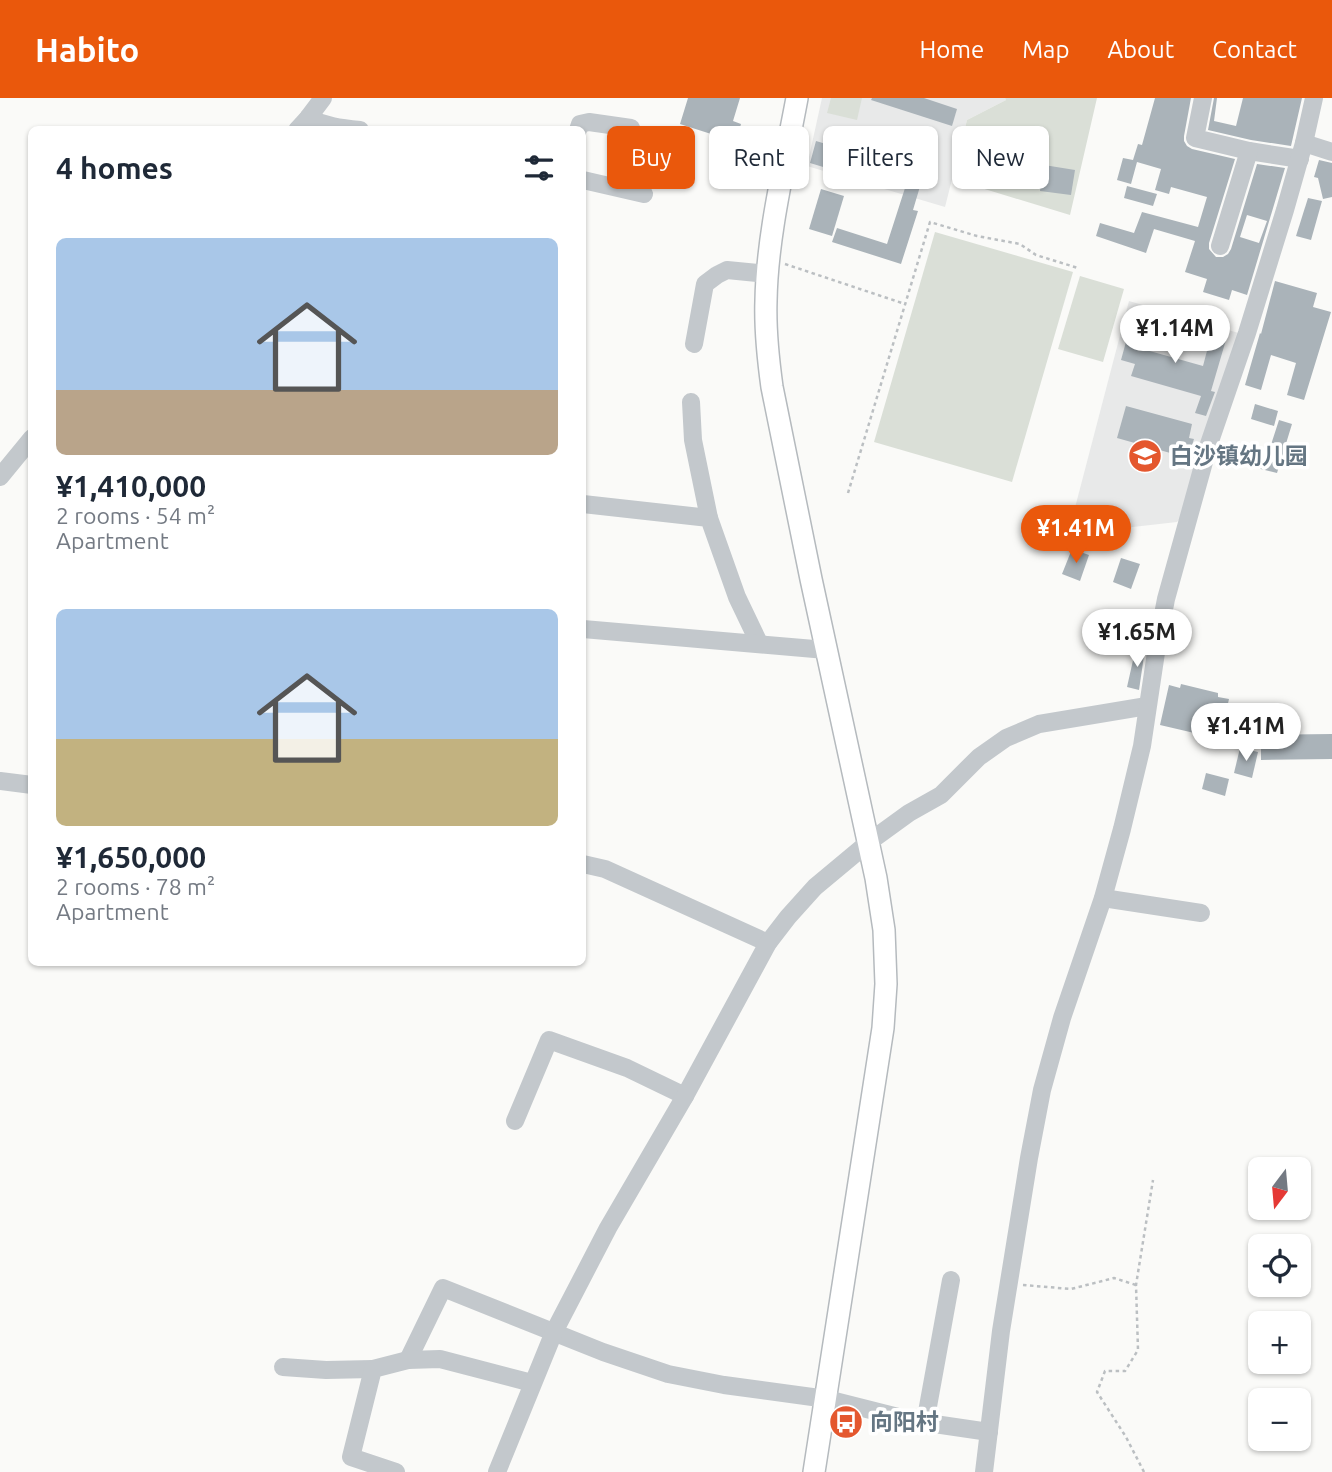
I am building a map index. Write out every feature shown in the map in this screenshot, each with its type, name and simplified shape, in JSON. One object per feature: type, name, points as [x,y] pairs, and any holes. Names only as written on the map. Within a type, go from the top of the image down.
[{"type":"main road","points":[[797,98],[769,266],[766,328],[772,387],[876,878],[884,930],[886,984],[883,1028],[814,1472]]},
{"type":"street","points":[[303,124],[323,98]]},
{"type":"street","points":[[1203,98],[1195,138],[1249,150],[1332,152]]},
{"type":"street","points":[[984,1472],[1009,1284],[1042,1090],[1062,1018],[1103,898],[1142,746],[1166,599],[1209,444],[1247,332],[1302,151],[1314,98]]},
{"type":"street","points":[[579,126],[589,122],[617,126]]},
{"type":"street","points":[[303,124],[328,126]]},
{"type":"street","points":[[1220,246],[1249,150]]},
{"type":"street","points":[[586,181],[644,194]]},
{"type":"street","points":[[694,344],[705,284],[727,270],[769,266]]},
{"type":"street","points":[[691,402],[693,440],[709,518],[737,597],[760,643]]},
{"type":"street","points":[[0,477],[28,443]]},
{"type":"street","points":[[586,504],[709,518]]},
{"type":"street","points":[[586,629],[826,650]]},
{"type":"street","points":[[497,1472],[554,1332],[608,1228],[685,1096],[768,943],[788,917],[815,887],[869,842],[909,813],[941,795],[979,757],[1006,738],[1039,724],[1147,706]]},
{"type":"street","points":[[0,781],[28,784]]},
{"type":"street","points":[[586,864],[606,869],[768,943]]},
{"type":"street","points":[[1103,898],[1201,913]]},
{"type":"street","points":[[515,1121],[549,1040],[627,1068],[685,1096]]},
{"type":"street","points":[[925,1423],[951,1280]]},
{"type":"street","points":[[408,1360],[443,1288],[668,1374],[827,1399],[885,1415],[989,1432]]},
{"type":"street","points":[[283,1367],[373,1369],[408,1360],[440,1359],[533,1383]]},
{"type":"street","points":[[373,1369],[351,1457],[396,1472]]},
{"type":"path","points":[[848,493],[930,222],[977,236],[1020,244],[1036,255],[1078,268]]},
{"type":"path","points":[[769,266],[905,304]]},
{"type":"path","points":[[1144,1472],[1126,1437],[1097,1392],[1105,1371],[1125,1371],[1138,1350],[1136,1285],[1153,1180]]},
{"type":"path","points":[[1009,1284],[1071,1289],[1114,1278],[1136,1285]]},
{"type":"shaded area","points":[[822,98],[1006,100],[967,120],[965,126],[952,126],[952,179],[945,207],[884,189],[938,189],[938,126],[823,126],[823,171],[809,167]]},
{"type":"shaded area","points":[[831,98],[862,98],[857,120],[827,113]]},
{"type":"shaded area","points":[[1005,98],[1097,98],[1070,215],[985,189],[1049,189],[1049,126],[965,126],[967,120],[1006,100]]},
{"type":"shaded area","points":[[935,232],[1073,272],[1012,482],[874,442]]},
{"type":"shaded area","points":[[1080,276],[1124,289],[1103,362],[1058,349]]},
{"type":"shaded area","name":"白沙镇幼儿园","points":[[1129,301],[1242,334],[1187,512],[1177,522],[1124,528],[1071,523]]},
{"type":"building","points":[[688,98],[740,98],[733,121],[740,126],[709,126],[709,133],[695,129],[695,126],[680,124]]},
{"type":"building","points":[[924,98],[957,109],[952,126],[871,100]]},
{"type":"building","points":[[1155,98],[1191,98],[1184,136],[1187,146],[1235,159],[1209,243],[1209,249],[1216,257],[1223,257],[1231,249],[1257,164],[1285,168],[1247,295],[1232,290],[1229,300],[1203,292],[1207,279],[1185,272],[1195,241],[1154,229],[1146,253],[1096,236],[1100,223],[1134,233],[1142,212],[1198,227],[1207,197],[1171,187],[1169,194],[1155,190],[1161,169],[1137,162],[1131,184],[1117,180],[1123,158],[1133,160],[1138,144],[1142,145]],"holes":[[[1247,215],[1267,221],[1259,243],[1240,237]]]},
{"type":"building","points":[[1214,98],[1217,98],[1214,121],[1236,126],[1243,98],[1302,98],[1291,146],[1208,130]]},
{"type":"building","points":[[816,141],[823,143],[823,167],[810,163]]},
{"type":"building","points":[[1319,160],[1332,163],[1332,197],[1323,199],[1318,178],[1314,177]]},
{"type":"building","points":[[1049,166],[1075,170],[1071,195],[1040,191],[1049,189]]},
{"type":"building","points":[[1127,186],[1157,194],[1153,206],[1124,198]]},
{"type":"building","points":[[821,189],[844,196],[832,236],[809,229]]},
{"type":"building","points":[[905,189],[919,189],[913,210],[918,211],[901,264],[832,242],[837,228],[887,244]]},
{"type":"building","points":[[1308,198],[1322,201],[1311,240],[1296,236]]},
{"type":"building","points":[[1275,281],[1317,293],[1313,307],[1331,312],[1304,400],[1287,395],[1296,363],[1271,355],[1261,390],[1245,385]]},
{"type":"building","points":[[1134,313],[1148,316],[1139,348],[1203,366],[1213,328],[1228,333],[1211,391],[1215,392],[1206,416],[1195,413],[1201,396],[1131,376],[1135,364],[1121,360]]},
{"type":"building","points":[[1255,404],[1278,411],[1274,426],[1251,419]]},
{"type":"building","points":[[1126,406],[1192,424],[1189,438],[1194,439],[1188,458],[1117,438]]},
{"type":"building","points":[[1279,420],[1292,424],[1277,473],[1236,463],[1241,446],[1268,454]]},
{"type":"building","points":[[1072,549],[1089,555],[1080,581],[1062,574]]},
{"type":"building","points":[[1121,558],[1140,564],[1131,589],[1113,582]]},
{"type":"building","points":[[1136,647],[1145,649],[1139,690],[1127,687]]},
{"type":"building","points":[[1181,684],[1218,693],[1218,697],[1229,699],[1220,739],[1160,725],[1169,685],[1180,688]]},
{"type":"building","points":[[1332,734],[1332,759],[1261,760],[1261,735]]},
{"type":"building","points":[[1240,748],[1258,752],[1252,778],[1234,773]]},
{"type":"building","points":[[1206,773],[1229,779],[1225,796],[1202,789]]},
{"type":"place","name":"白沙镇幼儿园","points":[[1145,456]]},
{"type":"place","name":"向阳村","points":[[846,1422]]}]
